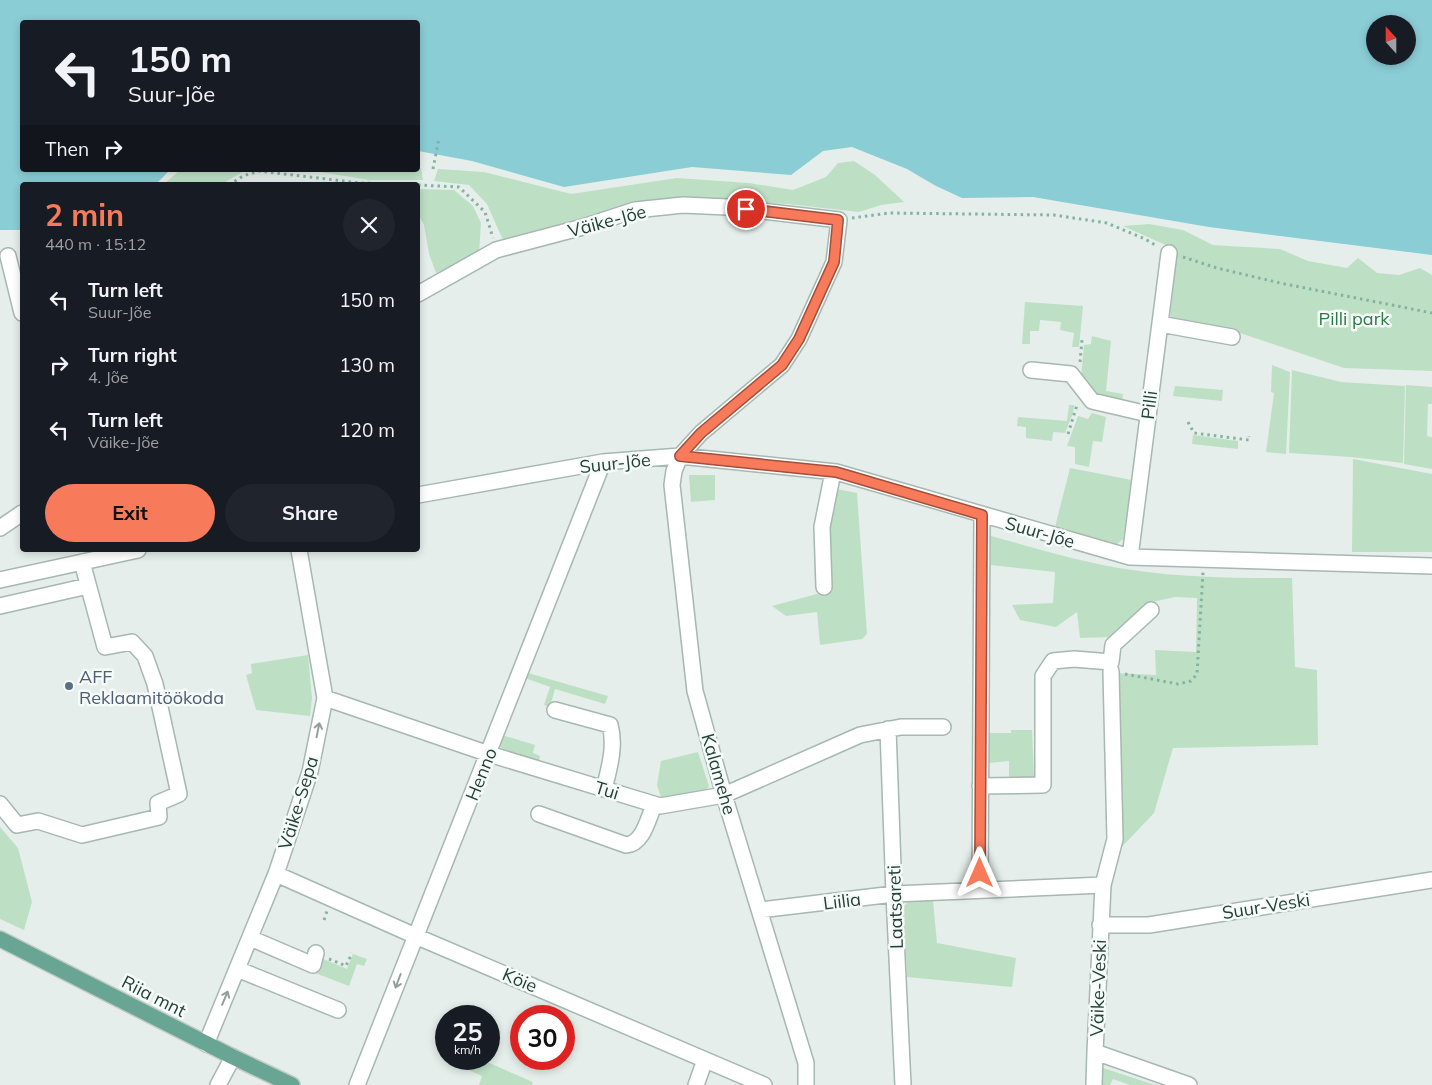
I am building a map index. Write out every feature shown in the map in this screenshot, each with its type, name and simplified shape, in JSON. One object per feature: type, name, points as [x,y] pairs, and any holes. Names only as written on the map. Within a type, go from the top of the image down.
[{"type":"main road","name":"Riia mnt","points":[[0,940],[206,1044],[292,1085]]},
{"type":"street","name":"Väike-Jõe","points":[[420,293],[496,250],[583,227],[635,210],[683,205],[727,207],[838,220]]},
{"type":"street","points":[[680,456],[701,433],[782,365],[799,339],[834,262],[838,220]]},
{"type":"street","name":"Pilli","points":[[1130,557],[1169,253]]},
{"type":"street","points":[[8,256],[20,305]]},
{"type":"street","points":[[1160,324],[1232,337]]},
{"type":"street","points":[[1031,370],[1071,374],[1092,401],[1148,414]]},
{"type":"street","name":"Suur-Jõe","points":[[420,495],[603,462],[680,456],[833,472],[1130,557],[1432,566]]},
{"type":"street","name":"Kalamehe","points":[[680,456],[674,471],[672,485],[695,691],[724,795],[806,1063],[806,1085]]},
{"type":"street","name":"Henno","points":[[358,1085],[603,462]]},
{"type":"street","points":[[824,587],[822,527],[833,472]]},
{"type":"street","points":[[0,528],[20,514]]},
{"type":"street","points":[[980,890],[982,515]]},
{"type":"street","points":[[0,580],[129,552]]},
{"type":"street","name":"Väike-Sepa","points":[[206,1044],[276,874],[310,772],[324,698],[299,552]]},
{"type":"street","points":[[0,804],[17,825],[38,820],[82,836],[160,817],[158,803],[179,794],[155,684],[145,656],[132,642],[104,648],[82,562]]},
{"type":"street","points":[[0,606],[88,586]]},
{"type":"street","points":[[980,786],[1043,785],[1043,676],[1052,661],[1074,659],[1112,662],[1112,644],[1151,610]]},
{"type":"street","name":"Väike-Veski","points":[[1111,672],[1115,839],[1103,885],[1095,1052],[1189,1085]]},
{"type":"street","name":"Tui","points":[[324,698],[489,754],[660,806],[724,795],[860,735],[901,727],[943,727]]},
{"type":"street","points":[[555,710],[610,725],[612,749],[604,789]]},
{"type":"street","name":"Laatsareti","points":[[888,729],[903,1085]]},
{"type":"street","points":[[539,814],[626,846],[633,845],[639,840],[654,804]]},
{"type":"street","name":"Köie","points":[[276,874],[764,1085]]},
{"type":"street","name":"Suur-Veski","points":[[1100,925],[1149,925],[1432,880]]},
{"type":"street","name":"Liilia","points":[[760,910],[894,894],[1103,885]]},
{"type":"street","points":[[250,938],[312,964],[316,954]]},
{"type":"street","points":[[237,970],[338,1010]]},
{"type":"street","points":[[1094,1085],[1095,1052]]},
{"type":"street","points":[[218,1085],[233,1057]]},
{"type":"street","points":[[696,1085],[705,1060]]},
{"type":"path","points":[[433,169],[438,138]]},
{"type":"path","points":[[233,182],[256,172]]},
{"type":"path","points":[[268,172],[360,182]]},
{"type":"path","points":[[420,185],[460,187],[484,212],[496,250]]},
{"type":"path","points":[[838,220],[889,213],[1054,215],[1107,223],[1145,239],[1169,253],[1217,268],[1280,283],[1432,313]]},
{"type":"path","points":[[1068,434],[1078,399],[1086,394]]},
{"type":"path","points":[[1188,422],[1194,433],[1248,440],[1249,436]]},
{"type":"path","points":[[1111,672],[1178,684],[1191,681],[1197,674],[1204,559]]},
{"type":"path","points":[[316,954],[346,966],[352,953]]},
{"type":"green space","points":[[854,161],[875,175],[904,202],[881,205],[859,212],[788,204],[664,199],[597,216],[515,241],[503,240],[487,204],[469,185],[434,181],[438,169],[484,172],[571,194],[677,178],[749,183],[793,190],[826,177],[838,163]]},
{"type":"green space","points":[[421,168],[423,180],[369,180],[320,172],[420,172]]},
{"type":"green space","points":[[178,172],[243,172],[225,182],[166,182]]},
{"type":"green space","points":[[420,189],[454,190],[473,206],[481,223],[479,253],[436,273],[429,254],[424,225],[420,218]]},
{"type":"green space","name":"Pilli park","points":[[1149,224],[1183,230],[1213,245],[1280,249],[1308,261],[1347,268],[1358,258],[1377,273],[1399,275],[1420,268],[1432,275],[1432,371],[1344,368],[1231,330],[1170,318],[1177,250],[1123,226]]},
{"type":"green space","points":[[1025,302],[1083,306],[1079,347],[1072,347],[1074,333],[1060,330],[1061,322],[1040,320],[1039,331],[1030,331],[1030,344],[1022,344]]},
{"type":"green space","points":[[1092,336],[1111,341],[1106,391],[1123,394],[1122,402],[1089,392],[1081,377],[1084,345],[1091,344]]},
{"type":"green space","points":[[1272,365],[1290,372],[1286,454],[1266,452],[1274,393],[1271,392]]},
{"type":"green space","points":[[1292,370],[1341,382],[1405,386],[1403,463],[1289,453]]},
{"type":"green space","points":[[1406,385],[1432,387],[1432,404],[1428,404],[1427,436],[1432,437],[1432,469],[1404,464]]},
{"type":"green space","points":[[1175,386],[1223,390],[1222,401],[1173,396]]},
{"type":"green space","points":[[1069,405],[1074,405],[1073,413],[1065,433],[1053,432],[1052,441],[1026,438],[1026,427],[1017,426],[1018,417],[1067,421]]},
{"type":"green space","points":[[1092,413],[1106,417],[1102,442],[1093,441],[1089,467],[1075,464],[1075,447],[1067,446],[1078,416],[1088,419]]},
{"type":"green space","points":[[1193,435],[1238,441],[1238,449],[1192,444]]},
{"type":"green space","points":[[1353,459],[1432,474],[1432,552],[1352,552]]},
{"type":"green space","points":[[1070,468],[1132,480],[1123,539],[1117,544],[1055,527]]},
{"type":"green space","points":[[689,475],[715,475],[715,500],[691,502]]},
{"type":"green space","points":[[836,489],[857,493],[867,634],[862,639],[820,645],[817,612],[786,616],[772,606],[828,591],[826,537]]},
{"type":"green space","points":[[991,536],[1079,560],[1152,573],[1232,578],[1292,578],[1295,667],[1317,670],[1318,745],[1173,748],[1154,813],[1119,850],[1116,673],[1156,675],[1155,650],[1196,652],[1197,598],[1175,597],[1148,603],[1113,637],[1080,638],[1077,612],[1056,627],[1020,620],[1012,605],[1053,603],[1055,572],[991,565]]},
{"type":"green space","points":[[308,655],[312,698],[310,716],[256,710],[246,675],[252,673],[251,664]]},
{"type":"green space","points":[[528,673],[608,696],[605,704],[555,689],[550,707],[544,705],[550,687],[525,678]]},
{"type":"green space","points":[[1011,730],[1032,730],[1034,777],[1009,777],[1009,761],[989,763],[988,733],[1011,733]]},
{"type":"green space","points":[[502,735],[535,745],[533,753],[540,756],[539,761],[503,750],[500,746]]},
{"type":"green space","points":[[698,752],[709,786],[707,789],[667,798],[661,797],[657,785],[661,761]]},
{"type":"green space","points":[[0,827],[18,848],[32,902],[24,930],[0,919]]},
{"type":"green space","points":[[909,901],[933,901],[937,943],[1016,958],[1012,987],[907,977],[904,906]]},
{"type":"green space","points":[[353,954],[367,959],[364,966],[357,964],[349,986],[315,973],[321,958],[347,969]]},
{"type":"green space","points":[[500,1068],[533,1082],[532,1085],[479,1085],[482,1076],[468,1070],[500,1070]]},
{"type":"green space","points":[[1103,1068],[1155,1085],[1130,1085],[1113,1079],[1110,1085],[1100,1085]]},
{"type":"water","points":[[0,0],[1432,0],[1432,255],[1209,227],[1033,197],[962,198],[936,186],[907,169],[852,147],[823,151],[791,175],[692,167],[564,187],[472,161],[420,151],[420,20],[20,20],[20,172],[168,172],[158,182],[20,182],[20,230],[0,230]]},
{"type":"place","name":"AFF Reklaamitöökoda","points":[[69,686]]},
{"type":"route","points":[[746,209],[784,212],[838,220],[834,262],[799,339],[782,365],[701,433],[680,456],[836,472],[982,515],[980,873]]}]
